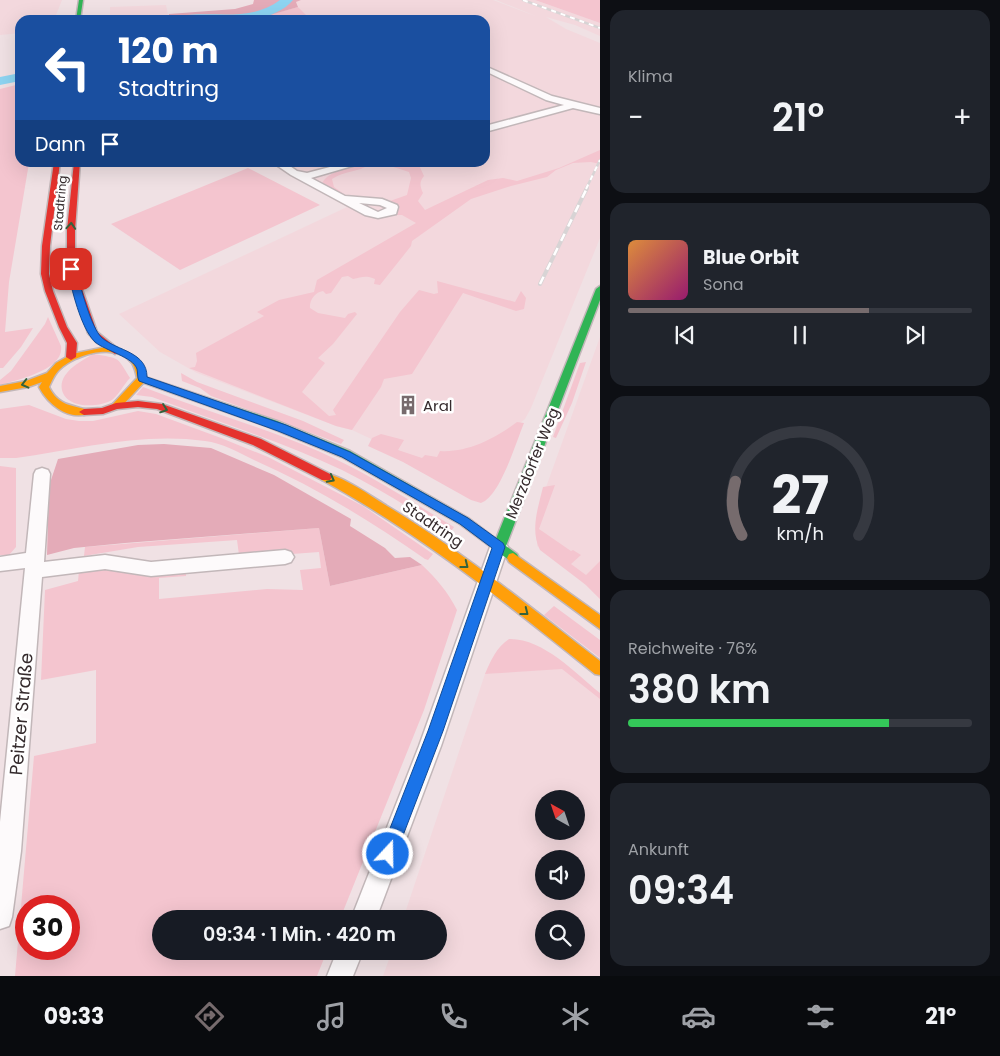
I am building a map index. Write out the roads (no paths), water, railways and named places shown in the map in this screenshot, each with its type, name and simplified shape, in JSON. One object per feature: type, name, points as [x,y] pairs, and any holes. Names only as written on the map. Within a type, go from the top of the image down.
[{"type":"main road","points":[[79,15],[82,0]]},
{"type":"main road","name":"Stadtring","points":[[57,167],[46,246],[45,274],[49,291],[63,327],[72,343],[71,357]]},
{"type":"main road","name":"Stadtring","points":[[77,167],[71,230],[71,269],[93,333],[99,340],[115,351]]},
{"type":"main road","name":"Merzdorfer Weg","points":[[499,547],[600,289]]},
{"type":"main road","name":"Stadtring","points":[[600,622],[464,521],[346,454],[273,424],[142,378],[142,370],[137,362],[126,354],[115,351],[91,351],[71,357],[59,365],[44,387],[44,399],[68,410],[84,412],[102,411],[116,406],[138,404],[158,406],[257,442],[345,486],[444,548],[600,670]]},
{"type":"main road","points":[[0,388],[28,384],[50,376]]},
{"type":"main road","points":[[116,406],[142,378]]},
{"type":"street","points":[[490,70],[549,98],[600,111]]},
{"type":"street","points":[[490,128],[573,105]]},
{"type":"street","points":[[284,167],[342,199]]},
{"type":"street","points":[[294,173],[311,176],[344,167]]},
{"type":"street","name":"Peitzer Straße","points":[[0,917],[9,851],[42,474]]},
{"type":"street","name":"Merzdorfer Weg","points":[[366,910],[433,737],[499,547]]},
{"type":"street","points":[[0,564],[35,565],[106,562],[151,569],[285,557]]},
{"type":"street","points":[[340,976],[346,960]]},
{"type":"waterway","points":[[259,15],[276,9],[287,0]]},
{"type":"waterway","points":[[0,81],[15,78]]},
{"type":"railway","points":[[523,0],[600,28]]},
{"type":"railway","points":[[586,189],[600,160]]},
{"type":"railway","points":[[540,284],[587,188]]},
{"type":"place","name":"Aral","points":[[408,405]]}]
